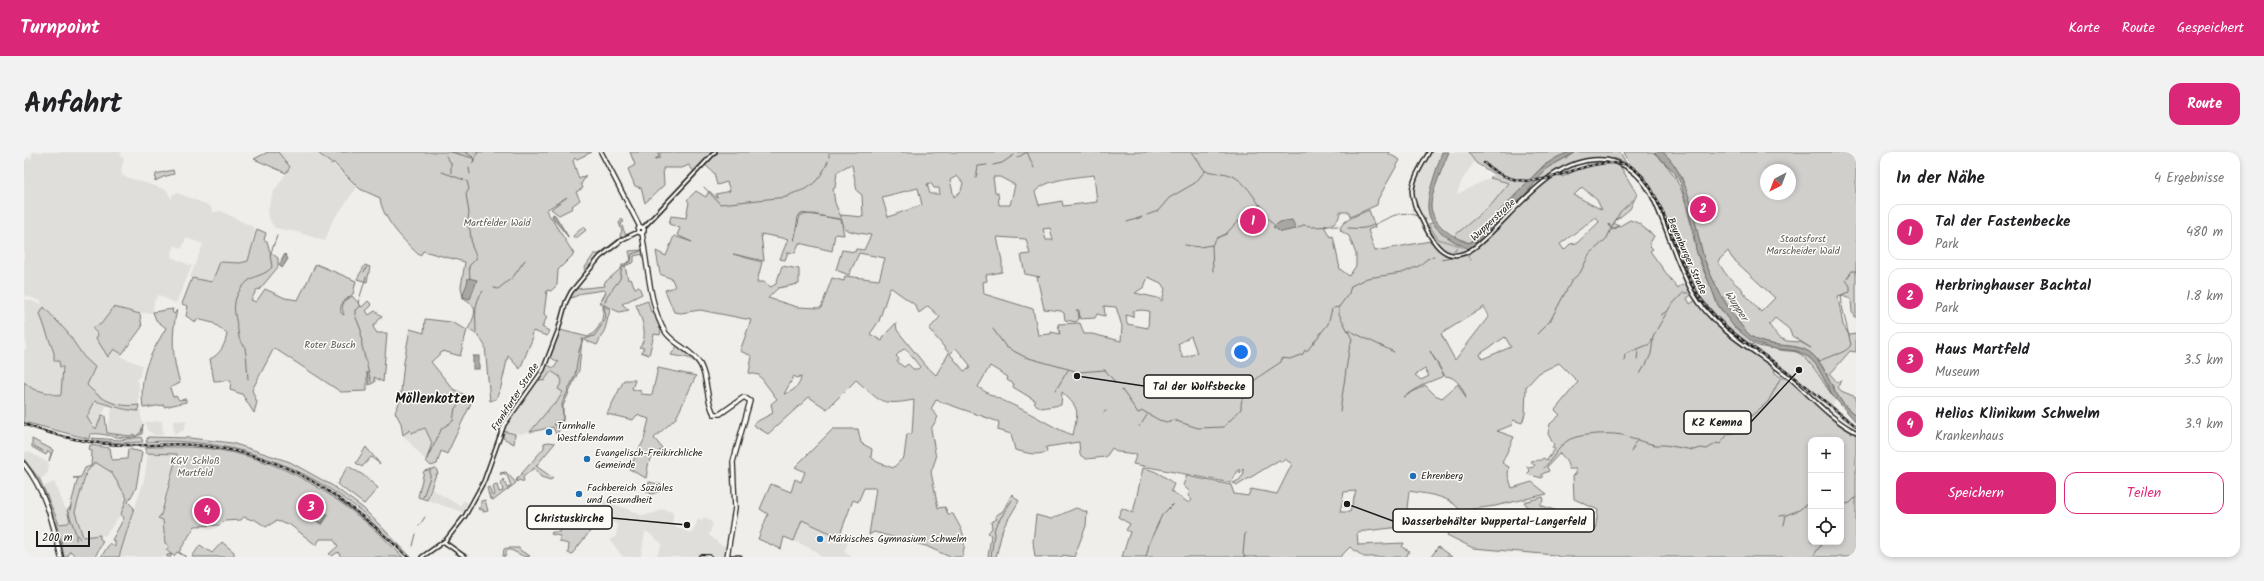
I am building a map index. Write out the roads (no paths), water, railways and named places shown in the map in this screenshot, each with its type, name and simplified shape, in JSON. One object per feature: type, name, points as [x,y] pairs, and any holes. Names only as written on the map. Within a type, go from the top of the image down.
[{"type":"main road","points":[[601,152],[642,228]]},
{"type":"main road","points":[[715,152],[642,228],[640,232],[646,270],[660,324],[670,339],[691,353],[699,362],[705,379],[708,401],[716,415],[743,398],[750,400],[750,406],[733,462],[732,475],[735,508],[728,557],[740,557]]},
{"type":"main road","name":"Wupperstraße","points":[[1429,152],[1413,184],[1413,201],[1432,242],[1442,250],[1456,255],[1467,253],[1484,240],[1546,179],[1581,161]]},
{"type":"main road","name":"Beyenburger Straße","points":[[1581,161],[1613,161],[1626,167],[1638,176],[1652,196],[1689,285],[1708,314],[1726,333],[1790,378],[1836,420],[1856,432]]},
{"type":"main road","name":"Frankfurter Straße","points":[[422,557],[438,547],[454,532],[484,480],[498,438],[507,420],[543,370],[559,330],[566,302],[571,292],[600,257],[621,241],[640,232]]},
{"type":"main road","points":[[24,464],[36,482],[49,509],[61,557]]},
{"type":"main road","points":[[444,542],[450,548],[465,557]]},
{"type":"main road","points":[[438,547],[450,548]]},
{"type":"main road","points":[[701,557],[709,557]]},
{"type":"waterway","points":[[451,152],[473,158],[474,162]]},
{"type":"waterway","points":[[465,152],[473,157]]},
{"type":"waterway","points":[[472,164],[478,152]]},
{"type":"waterway","points":[[1027,152],[1034,168]]},
{"type":"waterway","points":[[1017,158],[1027,152]]},
{"type":"waterway","points":[[1192,152],[1205,171],[1218,173]]},
{"type":"waterway","points":[[993,165],[1002,163],[1014,155]]},
{"type":"waterway","points":[[446,156],[451,163],[451,173]]},
{"type":"waterway","points":[[704,187],[720,204],[787,197],[807,188],[814,183],[825,168],[828,161]]},
{"type":"waterway","points":[[976,178],[978,166],[987,165]]},
{"type":"waterway","points":[[469,168],[470,174]]},
{"type":"waterway","points":[[1147,215],[1158,211],[1169,198],[1195,183],[1205,171]]},
{"type":"waterway","points":[[442,172],[464,180]]},
{"type":"waterway","points":[[1221,173],[1228,174],[1239,180],[1249,190],[1260,206]]},
{"type":"waterway","points":[[467,181],[469,189],[466,194],[469,213],[467,224],[470,230],[472,247],[476,255],[476,259],[469,266],[470,278]]},
{"type":"waterway","points":[[1612,227],[1620,212],[1633,200]]},
{"type":"waterway","points":[[1348,228],[1362,228],[1370,226],[1403,213],[1417,216]]},
{"type":"waterway","points":[[1264,214],[1274,225]]},
{"type":"waterway","points":[[1127,222],[1142,217]]},
{"type":"waterway","points":[[1213,271],[1212,245],[1217,238],[1226,234],[1237,222],[1252,219]]},
{"type":"waterway","points":[[1428,224],[1438,239],[1463,247]]},
{"type":"waterway","points":[[1298,228],[1303,225],[1310,226]]},
{"type":"waterway","points":[[1312,227],[1338,226]]},
{"type":"waterway","points":[[1537,334],[1550,321],[1572,280],[1580,273],[1589,255],[1607,238],[1611,229]]},
{"type":"waterway","points":[[248,379],[247,359],[244,345],[239,338],[234,308],[235,301],[241,288],[248,281],[267,272],[272,267],[270,255],[277,236]]},
{"type":"waterway","points":[[1185,245],[1199,247],[1212,245]]},
{"type":"waterway","points":[[1453,252],[1458,246]]},
{"type":"waterway","points":[[605,302],[607,296],[620,279],[622,265],[631,261],[632,254],[641,251]]},
{"type":"waterway","points":[[1466,254],[1471,260]]},
{"type":"waterway","points":[[1334,308],[1339,307],[1349,293],[1351,286],[1367,278],[1402,273],[1419,266],[1427,259],[1434,256]]},
{"type":"waterway","points":[[1441,259],[1451,257]]},
{"type":"waterway","points":[[494,288],[498,289],[513,277],[525,260]]},
{"type":"waterway","points":[[364,272],[367,267]]},
{"type":"waterway","points":[[1842,304],[1841,295],[1850,292],[1850,286],[1846,280],[1852,271],[1856,271]]},
{"type":"waterway","points":[[366,277],[358,303],[361,306],[355,310],[355,315],[361,330],[362,346],[371,382]]},
{"type":"waterway","points":[[476,332],[476,305],[483,291]]},
{"type":"waterway","points":[[1683,293],[1688,293]]},
{"type":"waterway","points":[[1657,329],[1670,307],[1682,294]]},
{"type":"waterway","points":[[1818,362],[1845,351],[1851,345],[1842,306]]},
{"type":"waterway","points":[[603,323],[606,318],[604,307]]},
{"type":"waterway","points":[[1339,307],[1339,314],[1352,339],[1340,411]]},
{"type":"waterway","points":[[1122,390],[1138,413],[1143,411],[1159,420],[1167,422],[1173,420],[1198,428],[1224,427],[1241,409],[1242,401],[1249,386],[1261,375],[1281,362],[1282,358],[1290,359],[1303,354],[1305,350],[1307,351],[1328,324],[1332,309]]},
{"type":"waterway","points":[[1661,315],[1667,311]]},
{"type":"waterway","points":[[585,339],[594,336],[602,325]]},
{"type":"waterway","points":[[993,329],[1006,347],[1025,357],[1079,372],[1105,370],[1115,382]]},
{"type":"waterway","points":[[1348,330],[1394,352]]},
{"type":"waterway","points":[[1624,361],[1625,354],[1650,344],[1656,331]]},
{"type":"waterway","points":[[558,432],[563,418],[562,404],[575,375],[579,351],[583,339]]},
{"type":"waterway","points":[[1646,365],[1651,354],[1653,340]]},
{"type":"waterway","points":[[1637,360],[1638,351]]},
{"type":"waterway","points":[[1640,374],[1644,367]]},
{"type":"waterway","points":[[1056,390],[1068,370]]},
{"type":"waterway","points":[[1629,438],[1655,445],[1665,445],[1693,450],[1701,448],[1707,449],[1717,443],[1720,444],[1728,434],[1740,431],[1743,426],[1746,426],[1751,416],[1768,402],[1780,379]]},
{"type":"waterway","points":[[433,447],[442,428],[453,421],[455,408],[462,402],[467,403]]},
{"type":"waterway","points":[[1142,423],[1147,415]]},
{"type":"waterway","points":[[1544,468],[1564,444],[1572,438],[1597,434],[1626,436]]},
{"type":"waterway","points":[[1634,444],[1638,440]]},
{"type":"waterway","points":[[34,446],[43,451]]},
{"type":"waterway","points":[[1631,452],[1634,446]]},
{"type":"waterway","points":[[426,461],[432,448]]},
{"type":"waterway","points":[[423,497],[430,477],[430,469]]},
{"type":"waterway","points":[[1844,504],[1850,503],[1856,497]]},
{"type":"waterway","points":[[991,557],[995,527],[1012,500]]},
{"type":"waterway","points":[[1784,525],[1786,515],[1799,510],[1808,503]]},
{"type":"waterway","points":[[1146,557],[1150,541],[1162,515],[1173,504]]},
{"type":"waterway","points":[[71,506],[69,514],[76,534],[76,540]]},
{"type":"waterway","points":[[1780,516],[1785,515]]},
{"type":"waterway","points":[[419,526],[425,517]]},
{"type":"waterway","points":[[1245,533],[1243,554],[1245,557]]},
{"type":"waterway","points":[[413,546],[416,534]]},
{"type":"waterway","points":[[77,535],[80,539]]},
{"type":"waterway","points":[[1814,555],[1821,545]]},
{"type":"railway","points":[[1484,163],[1503,175],[1521,180],[1538,180],[1591,166],[1609,163],[1629,165],[1641,175],[1652,190],[1694,287],[1712,313],[1743,340],[1798,379],[1856,426]]},
{"type":"railway","points":[[24,424],[49,433],[101,443],[127,445],[194,445],[227,449],[257,457],[285,467],[312,481],[360,515],[408,557]]},
{"type":"place","name":"Herbringhauser Bachtal","points":[[1703,209]]},
{"type":"place","name":"Tal der Fastenbecke","points":[[1253,221]]},
{"type":"place","name":"KZ Kemna","points":[[1799,370]]},
{"type":"place","name":"Tal der Wolfsbecke","points":[[1077,376]]},
{"type":"place","name":"Turnhalle Westfalendamm","points":[[549,432]]},
{"type":"place","name":"Evangelisch-Freikirchliche Gemeinde","points":[[587,459]]},
{"type":"place","name":"Ehrenberg","points":[[1413,476]]},
{"type":"place","name":"Fachbereich Soziales und Gesundheit","points":[[579,494]]},
{"type":"place","name":"Wasserbehälter Wuppertal-Langerfeld","points":[[1347,504]]},
{"type":"place","name":"Haus Martfeld","points":[[311,507]]},
{"type":"place","name":"Helios Klinikum Schwelm","points":[[207,511]]},
{"type":"place","name":"Christuskirche","points":[[687,525]]},
{"type":"place","name":"Märkisches Gymnasium Schwelm","points":[[820,539]]},
{"type":"district","name":"Möllenkotten","points":[[435,399]]},
{"type":"park label","name":"Martfelder Wald","points":[[497,223]]},
{"type":"park label","name":"Staatsforst Marscheider Wald","points":[[1803,244]]},
{"type":"park label","name":"Roter Busch","points":[[330,345]]},
{"type":"park label","name":"KGV Schloß Martfeld","points":[[195,466]]},
{"type":"water label","name":"Wupper","points":[[1736,306]]}]
